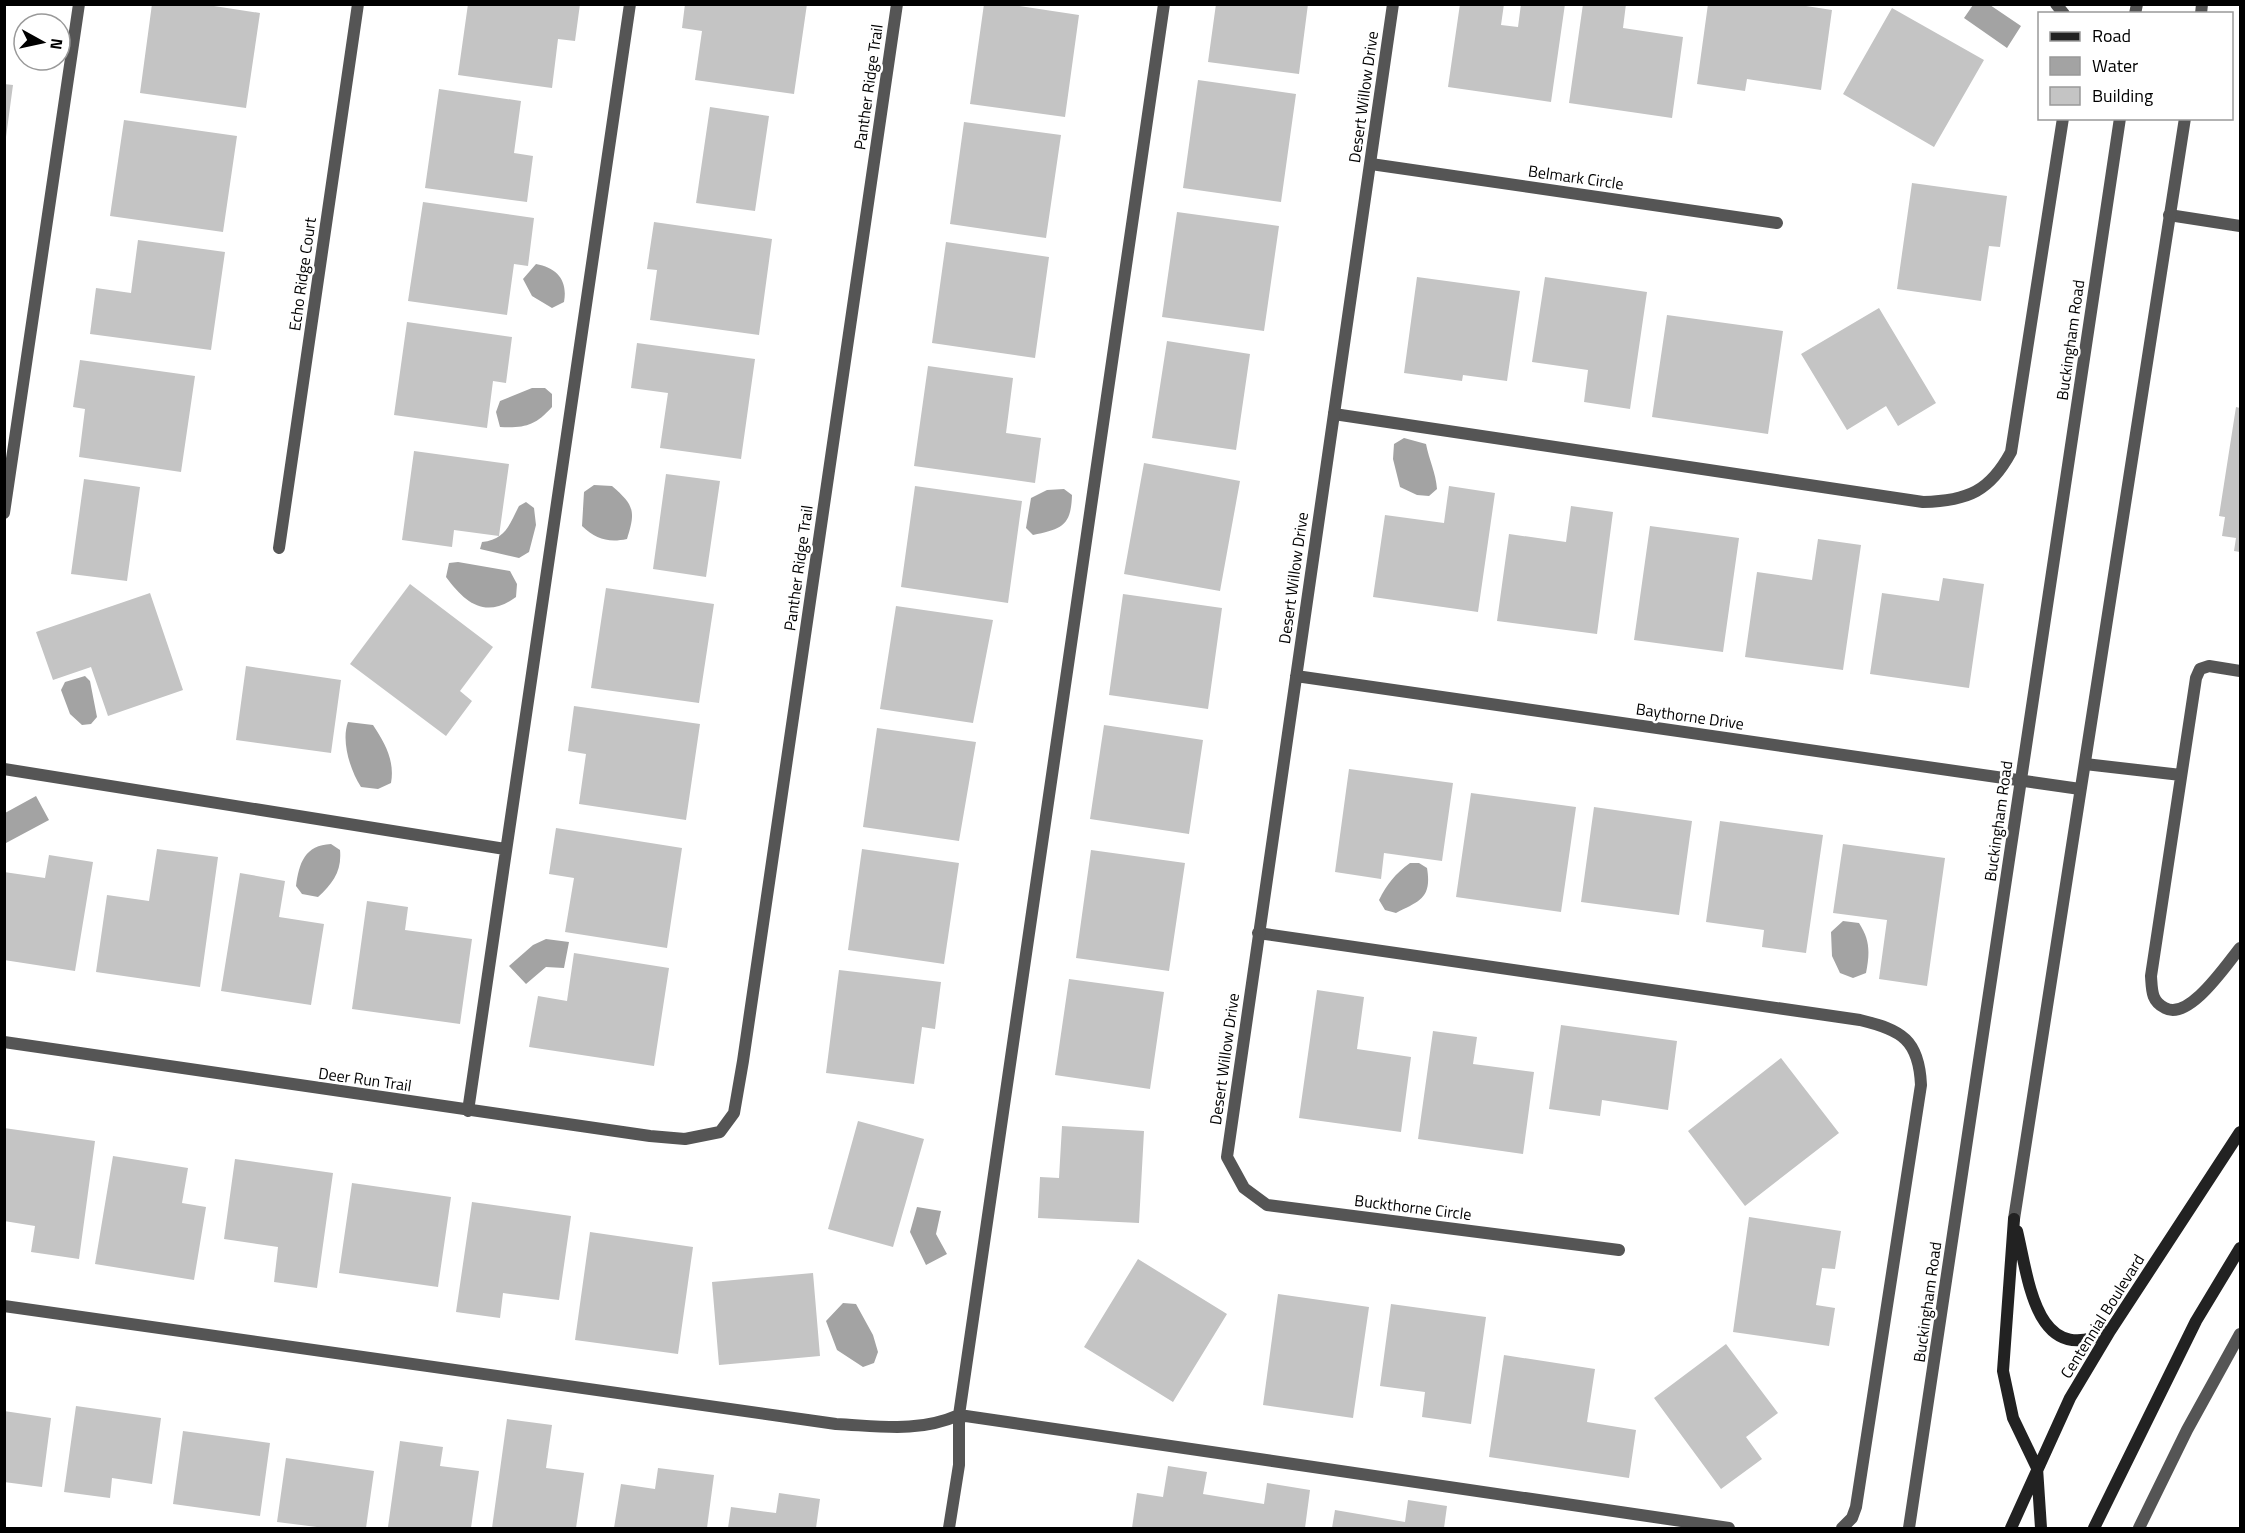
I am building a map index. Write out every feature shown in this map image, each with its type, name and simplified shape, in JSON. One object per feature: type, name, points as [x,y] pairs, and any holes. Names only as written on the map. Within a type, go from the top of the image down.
[{"type":"main road","name":"Centennial Boulevard","points":[[2012,1528],[2070,1398],[2110,1331],[2241,1132]]},
{"type":"main road","points":[[2014,1219],[2034,1302],[2049,1328],[2061,1338],[2073,1342],[2092,1340],[2110,1331]]},
{"type":"main road","points":[[2014,1219],[2003,1371],[2013,1418],[2037,1468],[2041,1528]]},
{"type":"main road","points":[[2094,1528],[2196,1321],[2241,1248]]},
{"type":"street","points":[[4,513],[79,4]]},
{"type":"street","name":"Echo Ridge Court","points":[[279,548],[358,4]]},
{"type":"street","points":[[468,1111],[630,4]]},
{"type":"street","name":"Panther Ridge Trail","points":[[720,1132],[734,1113],[743,1061],[897,4]]},
{"type":"street","points":[[949,1528],[960,1464],[959,1415],[1164,4]]},
{"type":"street","name":"Desert Willow Drive","points":[[1227,1157],[1393,4]]},
{"type":"street","points":[[1334,414],[1923,502],[1966,497],[1999,475],[2012,452],[2063,120]]},
{"type":"street","name":"Buckingham Road","points":[[1909,1528],[2120,120]]},
{"type":"street","points":[[2014,1219],[2185,120]]},
{"type":"street","name":"Belmark Circle","points":[[1371,164],[1777,223]]},
{"type":"street","points":[[2169,216],[2241,226]]},
{"type":"street","points":[[2241,670],[2209,666],[2200,669],[2196,678],[2151,976],[2152,996],[2160,1005],[2169,1010],[2190,1006],[2241,948]]},
{"type":"street","name":"Baythorne Drive","points":[[1296,676],[2080,789]]},
{"type":"street","points":[[2085,764],[2181,775]]},
{"type":"street","points":[[4,769],[505,849]]},
{"type":"street","points":[[1258,933],[1860,1020],[1887,1026],[1904,1036],[1920,1064],[1921,1085],[1856,1507],[1852,1518],[1842,1528]]},
{"type":"street","name":"Deer Run Trail","points":[[4,1042],[468,1111],[685,1139],[720,1132]]},
{"type":"street","name":"Buckthorne Circle","points":[[1227,1157],[1244,1188],[1267,1205],[1619,1250]]},
{"type":"street","points":[[4,1306],[836,1424],[901,1428],[936,1425],[959,1415],[1729,1528]]},
{"type":"street","points":[[2139,1528],[2187,1430],[2241,1334]]},
{"type":"water","points":[[1973,5],[1990,5],[2021,26],[2007,48],[1964,18]]},
{"type":"water","points":[[536,264],[550,269],[559,276],[564,287],[564,302],[552,308],[532,296],[523,279]]},
{"type":"water","points":[[532,388],[545,388],[552,394],[552,407],[535,422],[516,427],[500,427],[496,412],[500,401]]},
{"type":"water","points":[[1404,438],[1426,444],[1437,489],[1429,496],[1417,495],[1400,487],[1393,459],[1394,444]]},
{"type":"water","points":[[594,485],[612,486],[629,504],[632,522],[627,539],[603,539],[582,526],[584,492]]},
{"type":"water","points":[[1064,489],[1072,495],[1067,520],[1058,528],[1033,535],[1026,528],[1031,498],[1047,490]]},
{"type":"water","points":[[526,502],[534,508],[536,525],[529,552],[519,558],[480,549],[482,542],[496,538],[506,530],[519,506]]},
{"type":"water","points":[[458,562],[510,571],[517,584],[516,597],[495,607],[477,605],[469,601],[446,577],[449,563]]},
{"type":"water","points":[[85,676],[90,681],[97,717],[91,724],[82,725],[70,714],[61,690],[65,682]]},
{"type":"water","points":[[348,722],[373,725],[388,752],[392,767],[391,783],[378,789],[361,787],[353,772],[346,746]]},
{"type":"water","points":[[36,796],[49,820],[6,843],[5,813]]},
{"type":"water","points":[[331,844],[340,850],[340,864],[335,876],[318,897],[302,894],[296,886],[299,870],[305,857],[315,848]]},
{"type":"water","points":[[1410,863],[1419,863],[1427,868],[1426,892],[1418,901],[1396,913],[1385,910],[1379,900],[1382,894],[1396,875]]},
{"type":"water","points":[[1843,921],[1859,923],[1868,947],[1866,973],[1853,978],[1840,973],[1832,956],[1831,932]]},
{"type":"water","points":[[546,939],[569,942],[564,968],[546,967],[526,984],[509,966],[533,945]]},
{"type":"water","points":[[917,1207],[941,1211],[936,1234],[947,1254],[926,1265],[910,1232]]},
{"type":"water","points":[[843,1303],[856,1304],[873,1335],[878,1352],[874,1363],[863,1367],[837,1350],[826,1321]]},
{"type":"building","points":[[152,4],[201,4],[260,13],[246,108],[140,93]]},
{"type":"building","points":[[468,4],[580,4],[575,41],[558,39],[552,88],[458,75]]},
{"type":"building","points":[[685,4],[807,4],[794,94],[695,80],[702,31],[682,28]]},
{"type":"building","points":[[984,4],[1006,4],[1079,15],[1065,117],[970,104]]},
{"type":"building","points":[[1216,4],[1308,4],[1299,74],[1208,62]]},
{"type":"building","points":[[1460,4],[1504,4],[1501,25],[1518,27],[1521,4],[1565,4],[1551,102],[1448,87]]},
{"type":"building","points":[[1583,4],[1626,4],[1623,28],[1683,37],[1672,118],[1569,103]]},
{"type":"building","points":[[1708,4],[1793,4],[1832,10],[1821,90],[1747,79],[1745,91],[1697,84]]},
{"type":"building","points":[[1892,8],[1984,60],[1934,147],[1843,94]]},
{"type":"building","points":[[1198,80],[1296,94],[1281,202],[1183,188]]},
{"type":"building","points":[[4,84],[13,85],[6,137],[4,137]]},
{"type":"building","points":[[439,89],[521,101],[514,153],[533,156],[527,202],[425,188]]},
{"type":"building","points":[[710,107],[769,116],[755,211],[696,203]]},
{"type":"building","points":[[124,120],[237,136],[223,232],[110,216]]},
{"type":"building","points":[[964,122],[1061,135],[1046,238],[950,224]]},
{"type":"building","points":[[1912,183],[2007,196],[2000,247],[1989,246],[1981,301],[1897,289]]},
{"type":"building","points":[[423,202],[534,218],[528,266],[514,264],[507,315],[408,301]]},
{"type":"building","points":[[1177,212],[1279,226],[1264,331],[1162,317]]},
{"type":"building","points":[[654,222],[772,239],[759,335],[650,320],[657,270],[647,269]]},
{"type":"building","points":[[138,240],[225,252],[211,350],[90,334],[96,288],[131,293]]},
{"type":"building","points":[[946,242],[1049,257],[1035,358],[932,343]]},
{"type":"building","points":[[1417,277],[1520,291],[1507,381],[1463,375],[1462,381],[1404,373]]},
{"type":"building","points":[[1545,277],[1647,292],[1630,409],[1584,402],[1588,370],[1532,362]]},
{"type":"building","points":[[1879,308],[1936,403],[1898,426],[1886,406],[1847,430],[1801,354]]},
{"type":"building","points":[[1667,315],[1783,331],[1768,434],[1652,417]]},
{"type":"building","points":[[407,322],[512,337],[506,383],[493,381],[487,428],[394,415]]},
{"type":"building","points":[[1167,341],[1250,354],[1236,450],[1152,438]]},
{"type":"building","points":[[637,343],[755,359],[741,459],[660,448],[668,393],[631,388]]},
{"type":"building","points":[[80,360],[195,376],[181,472],[79,457],[85,409],[73,407]]},
{"type":"building","points":[[928,366],[1013,378],[1006,433],[1041,438],[1035,483],[914,466]]},
{"type":"building","points":[[2236,407],[2240,408],[2240,552],[2234,551],[2236,538],[2222,536],[2225,517],[2219,516]]},
{"type":"building","points":[[414,451],[509,464],[499,536],[454,530],[452,547],[402,540]]},
{"type":"building","points":[[1144,463],[1240,481],[1220,591],[1124,574]]},
{"type":"building","points":[[666,474],[720,481],[706,577],[653,569]]},
{"type":"building","points":[[84,479],[140,487],[127,581],[71,574]]},
{"type":"building","points":[[915,486],[1022,501],[1008,603],[901,587]]},
{"type":"building","points":[[1449,486],[1495,493],[1478,612],[1373,597],[1385,515],[1444,523]]},
{"type":"building","points":[[1571,506],[1613,512],[1597,634],[1497,621],[1509,534],[1566,542]]},
{"type":"building","points":[[1650,526],[1739,538],[1723,652],[1634,640]]},
{"type":"building","points":[[1818,539],[1861,545],[1843,670],[1745,657],[1757,572],[1812,580]]},
{"type":"building","points":[[1943,578],[1984,584],[1969,688],[1870,674],[1882,593],[1939,601]]},
{"type":"building","points":[[410,584],[493,647],[460,691],[472,701],[446,736],[350,664]]},
{"type":"building","points":[[606,588],[714,604],[699,703],[591,688]]},
{"type":"building","points":[[150,593],[183,690],[108,716],[91,667],[53,680],[36,632]]},
{"type":"building","points":[[1123,594],[1222,608],[1208,709],[1109,695]]},
{"type":"building","points":[[896,606],[993,620],[973,723],[880,709]]},
{"type":"building","points":[[246,666],[341,680],[331,753],[236,740]]},
{"type":"building","points":[[574,706],[700,724],[686,820],[579,804],[586,754],[568,751]]},
{"type":"building","points":[[1104,725],[1203,740],[1189,834],[1090,819]]},
{"type":"building","points":[[877,728],[976,742],[959,841],[863,827]]},
{"type":"building","points":[[1349,769],[1453,783],[1442,861],[1384,853],[1381,879],[1335,872]]},
{"type":"building","points":[[1471,793],[1576,807],[1561,912],[1456,897]]},
{"type":"building","points":[[1594,807],[1692,821],[1679,915],[1581,902]]},
{"type":"building","points":[[1720,821],[1823,835],[1806,953],[1762,947],[1764,930],[1706,922]]},
{"type":"building","points":[[556,828],[682,848],[667,948],[565,932],[574,878],[549,874]]},
{"type":"building","points":[[1843,844],[1945,858],[1927,986],[1879,979],[1887,920],[1833,913]]},
{"type":"building","points":[[157,849],[218,857],[200,987],[96,972],[107,895],[149,901]]},
{"type":"building","points":[[862,849],[959,863],[944,964],[848,950]]},
{"type":"building","points":[[1091,850],[1185,863],[1169,971],[1076,958]]},
{"type":"building","points":[[49,855],[93,862],[75,971],[4,960],[4,872],[45,878]]},
{"type":"building","points":[[240,873],[285,881],[279,917],[324,924],[311,1005],[221,991]]},
{"type":"building","points":[[367,901],[408,907],[405,930],[472,939],[460,1024],[352,1009]]},
{"type":"building","points":[[574,953],[669,968],[654,1066],[529,1047],[538,996],[567,1001]]},
{"type":"building","points":[[839,970],[941,982],[935,1029],[922,1027],[914,1084],[826,1073]]},
{"type":"building","points":[[1069,979],[1164,992],[1150,1089],[1055,1075]]},
{"type":"building","points":[[1317,990],[1364,997],[1357,1049],[1411,1057],[1401,1132],[1299,1118]]},
{"type":"building","points":[[1561,1025],[1677,1041],[1668,1110],[1602,1100],[1600,1116],[1549,1109]]},
{"type":"building","points":[[1433,1031],[1477,1037],[1473,1064],[1534,1072],[1523,1154],[1418,1139]]},
{"type":"building","points":[[1781,1058],[1839,1133],[1745,1206],[1688,1131]]},
{"type":"building","points":[[858,1121],[924,1139],[893,1247],[828,1229]]},
{"type":"building","points":[[1062,1126],[1144,1131],[1139,1223],[1038,1218],[1040,1177],[1059,1178]]},
{"type":"building","points":[[4,1128],[95,1141],[79,1259],[31,1252],[35,1226],[4,1221]]},
{"type":"building","points":[[113,1156],[188,1168],[182,1203],[206,1207],[194,1280],[95,1264]]},
{"type":"building","points":[[235,1159],[333,1173],[317,1288],[274,1282],[278,1247],[224,1239]]},
{"type":"building","points":[[352,1183],[451,1197],[438,1287],[339,1273]]},
{"type":"building","points":[[472,1202],[571,1216],[559,1300],[503,1293],[500,1318],[456,1312]]},
{"type":"building","points":[[1749,1217],[1841,1231],[1835,1269],[1822,1268],[1816,1305],[1835,1308],[1829,1346],[1733,1332]]},
{"type":"building","points":[[590,1232],[693,1247],[678,1354],[575,1340]]},
{"type":"building","points":[[1138,1259],[1227,1314],[1173,1402],[1084,1347]]},
{"type":"building","points":[[813,1273],[820,1356],[719,1365],[712,1282]]},
{"type":"building","points":[[1278,1294],[1369,1307],[1353,1418],[1263,1405]]},
{"type":"building","points":[[1391,1304],[1486,1317],[1471,1424],[1422,1417],[1425,1392],[1380,1386]]},
{"type":"building","points":[[1726,1344],[1778,1413],[1746,1437],[1762,1459],[1721,1489],[1654,1398]]},
{"type":"building","points":[[1504,1355],[1595,1369],[1587,1422],[1636,1430],[1629,1478],[1489,1457]]},
{"type":"building","points":[[76,1406],[161,1418],[152,1484],[112,1478],[110,1498],[64,1492]]},
{"type":"building","points":[[4,1411],[51,1418],[42,1487],[4,1482]]},
{"type":"building","points":[[507,1419],[552,1425],[546,1468],[584,1473],[576,1528],[492,1528]]},
{"type":"building","points":[[183,1431],[270,1443],[260,1516],[173,1504]]},
{"type":"building","points":[[400,1441],[443,1447],[440,1466],[479,1471],[471,1528],[388,1527]]},
{"type":"building","points":[[286,1458],[374,1471],[366,1528],[325,1528],[277,1522]]},
{"type":"building","points":[[1168,1466],[1207,1472],[1203,1494],[1264,1504],[1267,1483],[1310,1490],[1305,1528],[1132,1528],[1137,1493],[1163,1497]]},
{"type":"building","points":[[658,1468],[714,1475],[707,1528],[614,1528],[621,1484],[655,1489]]},
{"type":"building","points":[[779,1493],[820,1499],[816,1528],[728,1528],[731,1507],[776,1513]]},
{"type":"building","points":[[1408,1500],[1447,1506],[1444,1528],[1332,1528],[1335,1510],[1405,1522]]}]
